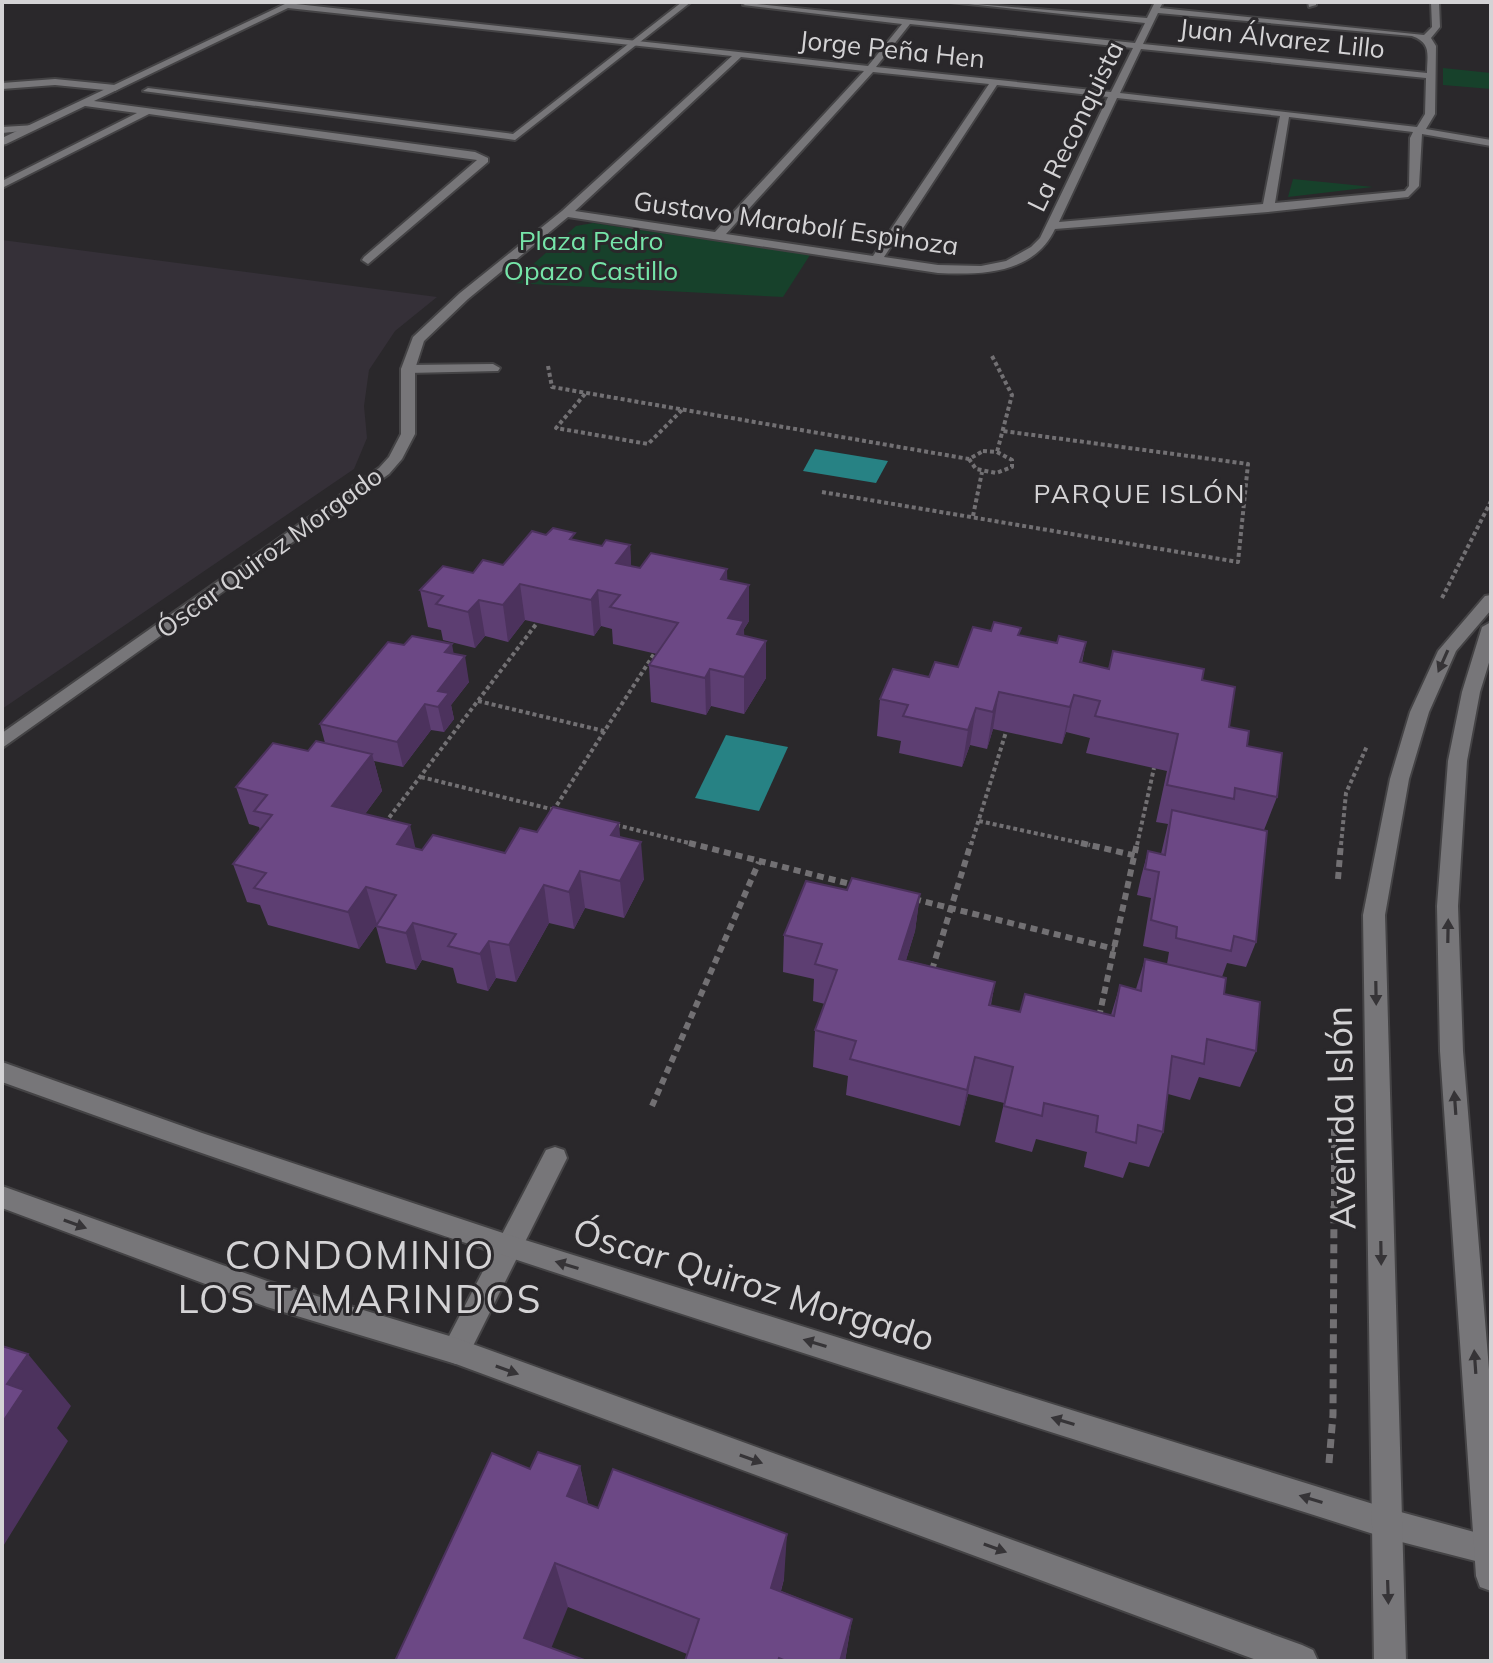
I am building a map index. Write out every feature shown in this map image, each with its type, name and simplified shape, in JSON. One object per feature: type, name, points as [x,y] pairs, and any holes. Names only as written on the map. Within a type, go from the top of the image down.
[{"type":"street","points":[[148,91],[515,137],[687,2]]},
{"type":"street","points":[[954,2],[1150,21]]},
{"type":"street","points":[[1426,38],[1435,32],[1435,2]]},
{"type":"street","name":"Jorge Peña Hen","points":[[115,88],[287,5],[1421,129],[1491,143]]},
{"type":"street","name":"Juan Álvarez Lillo","points":[[747,5],[872,13],[909,21],[1431,76]]},
{"type":"street","points":[[983,29],[1002,6]]},
{"type":"street","points":[[1052,226],[1268,209],[1408,194],[1414,186],[1415,138],[1430,114],[1432,46],[1426,38],[1413,34],[1158,6]]},
{"type":"street","name":"La Reconquista","points":[[1020,260],[1041,244],[1052,226],[1158,6]]},
{"type":"street","points":[[718,236],[871,68],[909,21]]},
{"type":"street","name":"Óscar Quiroz Morgado","points":[[2,742],[384,471],[403,446],[410,424],[408,369],[418,340],[464,296],[566,213],[739,54]]},
{"type":"street","points":[[2,86],[55,82],[115,88]]},
{"type":"street","points":[[876,260],[995,82]]},
{"type":"street","points":[[2,142],[115,88]]},
{"type":"street","points":[[84,103],[475,155],[484,160],[368,260]]},
{"type":"street","points":[[2,185],[148,111]]},
{"type":"street","points":[[1268,209],[1285,114]]},
{"type":"street","points":[[2,130],[33,127]]},
{"type":"street","name":"Gustavo Marabolí Espinoza","points":[[566,213],[958,270],[993,267],[1020,260]]},
{"type":"street","points":[[408,369],[493,368]]},
{"type":"street","name":"Avenida Islón","points":[[1390,1661],[1374,915],[1399,786],[1422,711],[1448,650],[1491,600]]},
{"type":"street","points":[[1490,1564],[1450,1037],[1447,931],[1451,839],[1460,760],[1472,693],[1491,627]]},
{"type":"street","name":"Óscar Quiroz Morgado","points":[[2,1072],[202,1144],[509,1247],[1386,1523],[1490,1564]]},
{"type":"street","points":[[456,1351],[555,1158]]},
{"type":"street","points":[[2,1197],[267,1294],[456,1351],[1302,1661]]},
{"type":"path","points":[[992,356],[1012,395],[997,452]]},
{"type":"path","points":[[548,366],[552,387],[969,459],[983,451],[997,452],[1009,457],[1012,467],[996,473],[982,472],[971,466],[969,459]]},
{"type":"path","points":[[586,393],[556,428],[648,444],[682,410]]},
{"type":"path","points":[[822,492],[1238,562],[1248,464],[1003,431]]},
{"type":"path","points":[[973,516],[982,472]]},
{"type":"path","points":[[383,825],[537,623]]},
{"type":"path","points":[[546,823],[654,654]]},
{"type":"path","points":[[478,701],[604,731]]},
{"type":"path","points":[[930,975],[1006,732]]},
{"type":"path","points":[[1098,1020],[1137,856],[1154,768]]},
{"type":"path","points":[[421,777],[568,813]]},
{"type":"path","points":[[979,821],[1137,856]]},
{"type":"path","points":[[612,824],[863,887]]},
{"type":"path","points":[[652,1106],[759,861]]},
{"type":"path","points":[[907,898],[1115,949]]},
{"type":"shaded area","points":[[2,240],[437,297],[395,331],[369,370],[364,406],[367,438],[354,469],[2,709]]},
{"type":"green space","points":[[1443,68],[1491,73],[1491,89],[1443,85]]},
{"type":"green space","points":[[1293,179],[1373,187],[1288,197]]},
{"type":"green space","name":"Plaza Pedro Opazo Castillo","points":[[593,223],[810,255],[783,297],[512,283],[576,226]]},
{"type":"water","points":[[815,449],[888,461],[876,483],[803,471]]},
{"type":"water","points":[[726,735],[788,747],[759,811],[695,798]]},
{"type":"building","points":[[553,528],[575,533],[570,539],[602,546],[606,540],[630,545],[616,563],[640,568],[651,553],[727,569],[721,579],[749,585],[728,618],[744,621],[737,634],[766,641],[744,677],[710,669],[705,678],[649,665],[678,623],[610,607],[620,595],[598,590],[591,600],[520,584],[503,605],[479,600],[468,612],[436,604],[443,596],[420,590],[443,566],[473,573],[483,560],[503,565],[532,531],[546,535]]},
{"type":"building","points":[[994,622],[1021,628],[1018,635],[1057,643],[1059,636],[1086,642],[1080,662],[1109,669],[1113,651],[1204,669],[1202,680],[1235,687],[1229,727],[1249,731],[1247,746],[1282,753],[1277,797],[1235,788],[1234,799],[1167,785],[1178,734],[1095,716],[1100,701],[1074,695],[1070,707],[999,692],[993,712],[976,708],[968,730],[903,716],[908,705],[880,699],[893,669],[929,677],[935,662],[958,667],[973,627],[991,631]]},
{"type":"building","points":[[412,636],[452,644],[445,652],[465,656],[438,691],[449,693],[438,707],[425,704],[397,742],[320,724],[388,642],[404,645]]},
{"type":"building","points":[[316,741],[372,754],[332,806],[410,825],[397,844],[422,850],[433,835],[505,853],[520,828],[537,832],[553,807],[619,823],[611,835],[641,842],[620,881],[580,871],[569,892],[544,885],[509,945],[489,941],[480,954],[448,946],[456,934],[413,923],[406,933],[376,926],[396,895],[366,887],[348,912],[254,888],[266,873],[233,864],[272,815],[254,811],[267,795],[236,787],[273,743],[308,751]]},
{"type":"building","points":[[1172,810],[1267,831],[1256,942],[1234,936],[1231,951],[1176,938],[1177,927],[1151,920],[1159,872],[1145,869],[1148,851],[1165,855]]},
{"type":"building","points":[[852,878],[920,894],[899,959],[995,982],[989,1005],[1020,1012],[1025,994],[1114,1016],[1120,985],[1141,991],[1145,959],[1226,978],[1224,994],[1260,1002],[1256,1051],[1207,1039],[1204,1064],[1172,1056],[1163,1132],[1138,1125],[1136,1143],[1096,1132],[1098,1116],[1044,1103],[1042,1116],[1004,1106],[1013,1067],[975,1057],[967,1090],[850,1059],[856,1041],[815,1030],[837,970],[815,964],[822,944],[784,935],[806,881],[847,890]]},
{"type":"building","points":[[2,1346],[28,1354],[7,1384],[24,1390],[2,1423]]},
{"type":"building","points":[[538,1452],[580,1466],[567,1496],[598,1508],[613,1469],[787,1534],[771,1588],[852,1619],[840,1661],[786,1661],[779,1658],[778,1661],[685,1661],[699,1619],[555,1563],[524,1638],[587,1661],[395,1661],[492,1453],[530,1469]]},
{"type":"district","name":"PARQUE ISLÓN","points":[[1140,493]]},
{"type":"district","name":"CONDOMINIO LOS TAMARINDOS","points":[[360,1277]]}]
